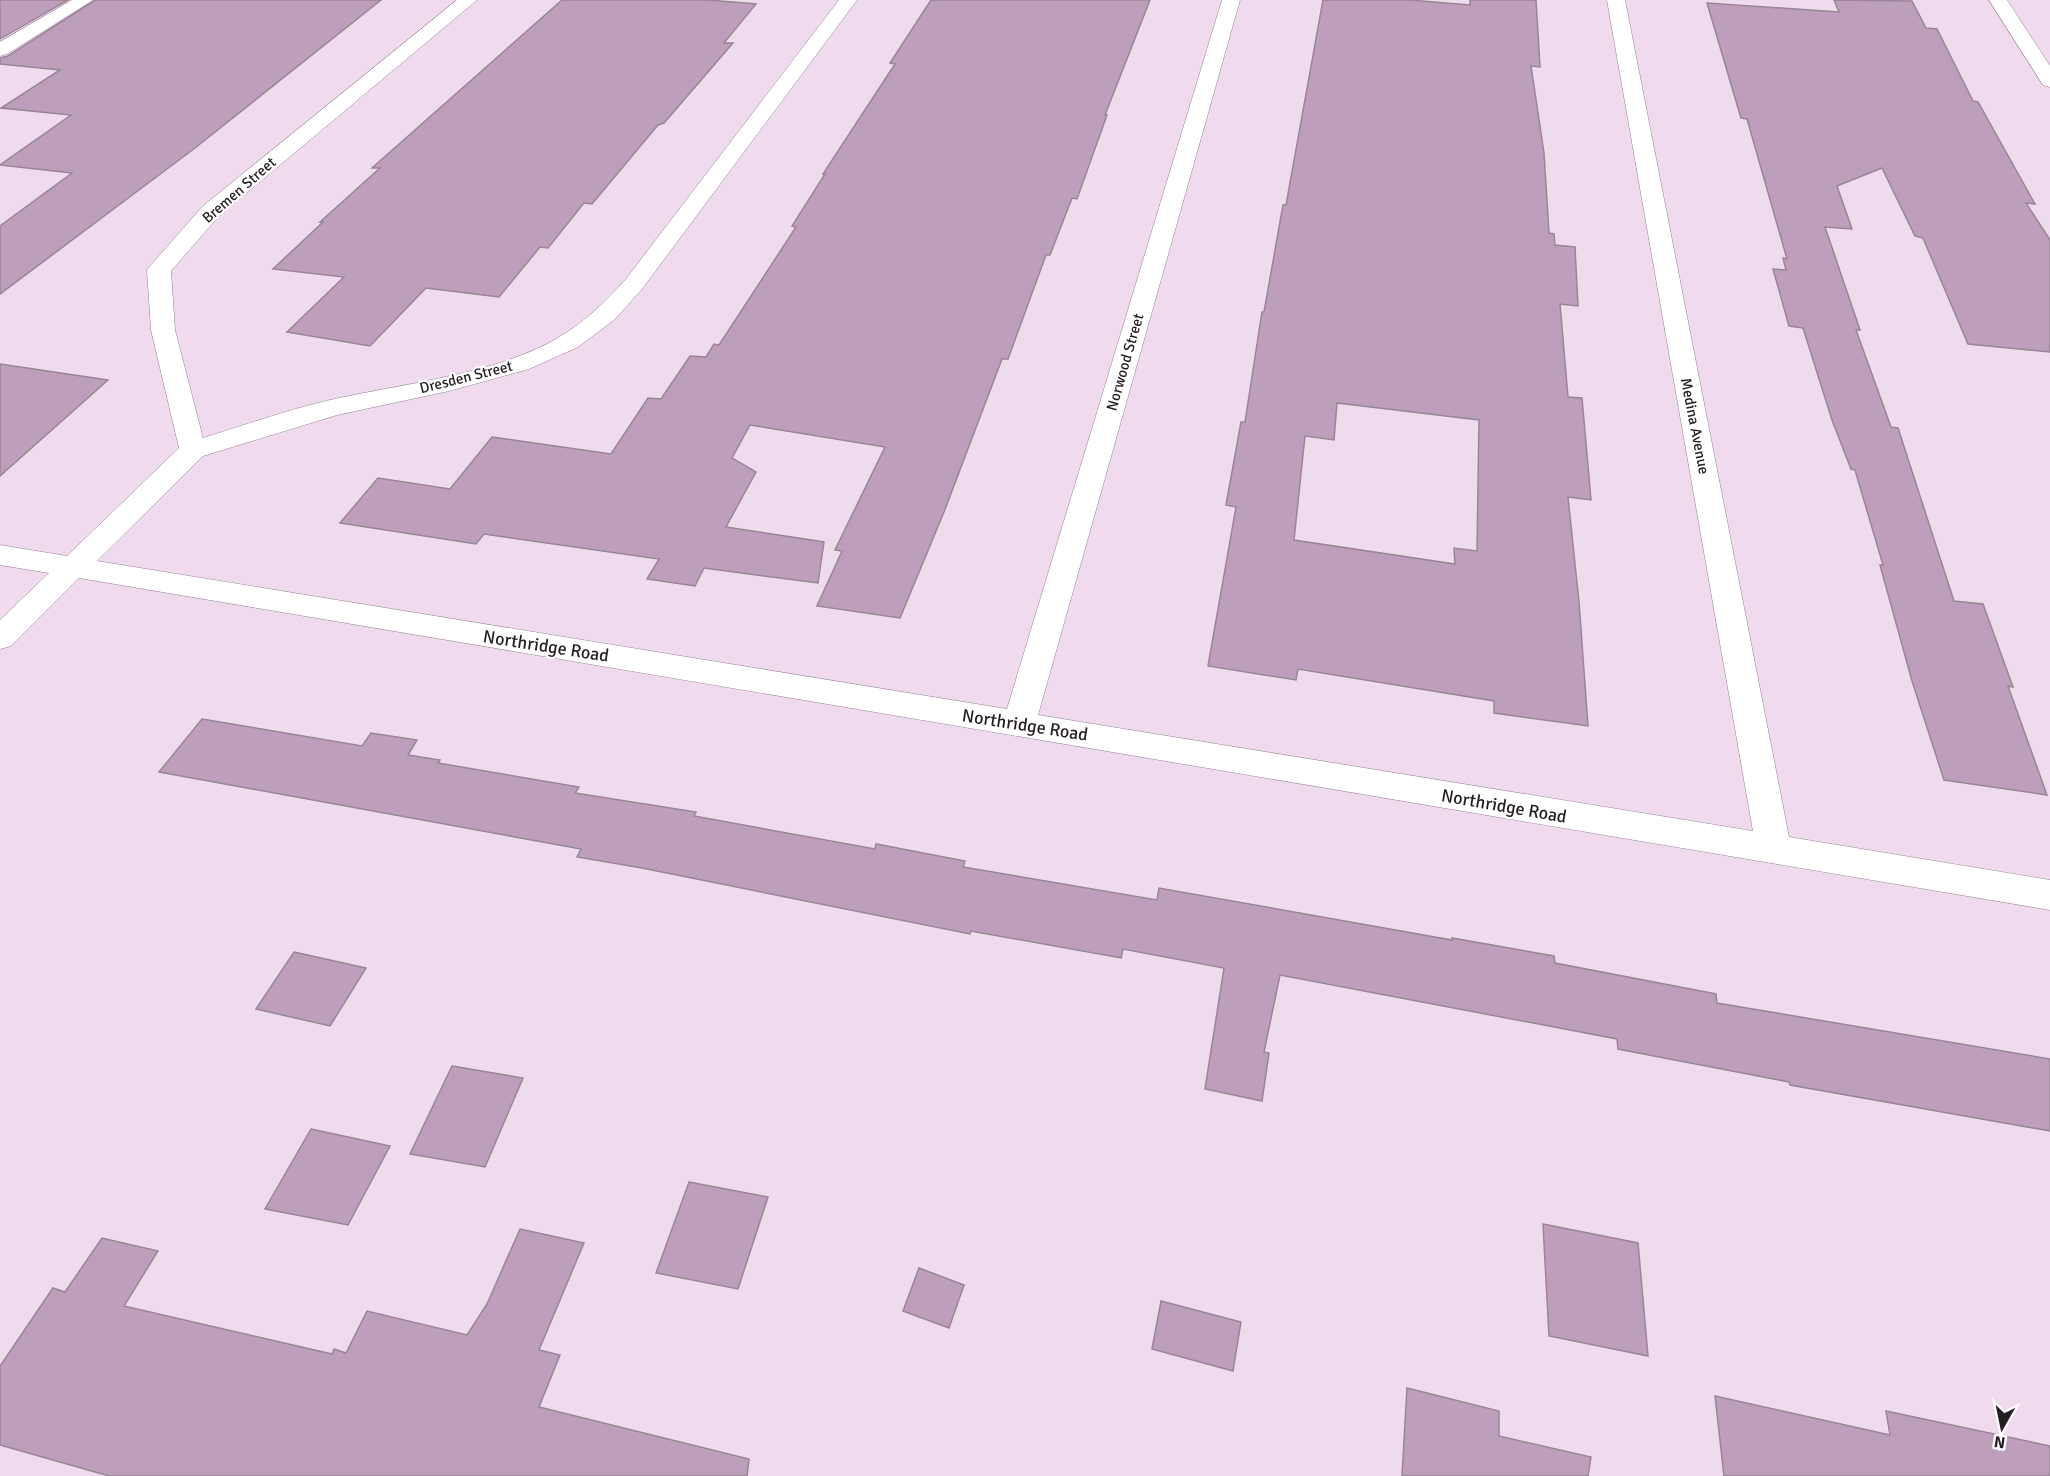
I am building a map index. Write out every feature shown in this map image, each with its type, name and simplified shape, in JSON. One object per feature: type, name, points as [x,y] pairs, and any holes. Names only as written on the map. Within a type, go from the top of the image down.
[{"type":"street","points":[[0,50],[84,0]]},
{"type":"street","name":"Bremen Street","points":[[193,450],[163,330],[159,270],[211,211],[468,0]]},
{"type":"street","name":"Dresden Street","points":[[0,638],[193,450],[331,408],[449,383],[520,364],[569,342],[607,314],[634,284],[848,0]]},
{"type":"street","name":"Norwood Street","points":[[1019,724],[1231,0]]},
{"type":"street","name":"Medina Avenue","points":[[1616,0],[1774,851]]},
{"type":"street","points":[[1998,0],[2050,81]]},
{"type":"street","name":"Northridge Road","points":[[0,555],[2050,895]]},
{"type":"building","points":[[0,0],[68,0],[0,39]]},
{"type":"building","points":[[95,0],[381,0],[195,148],[0,294],[0,226],[72,173],[0,165],[71,115],[1,108],[60,70],[0,64],[0,58],[8,56]]},
{"type":"building","points":[[562,0],[708,0],[756,4],[724,43],[733,43],[664,123],[658,125],[592,204],[584,203],[548,248],[540,247],[499,297],[426,288],[370,346],[287,332],[344,277],[273,269],[323,222],[320,222],[380,168],[372,168]]},
{"type":"building","points":[[931,0],[1150,0],[1105,115],[1107,115],[1077,199],[1072,198],[1050,255],[1046,255],[1008,359],[1002,359],[944,512],[900,618],[817,606],[842,551],[835,550],[885,447],[750,425],[732,458],[756,472],[726,527],[824,542],[818,583],[704,568],[695,586],[647,579],[659,559],[484,534],[476,544],[340,523],[378,478],[450,489],[492,437],[611,454],[648,398],[661,399],[690,356],[706,357],[714,344],[719,345],[796,227],[792,226],[895,64],[890,63]]},
{"type":"building","points":[[1323,0],[1410,0],[1470,5],[1470,0],[1536,0],[1540,67],[1531,66],[1544,153],[1549,233],[1554,234],[1555,245],[1575,247],[1578,306],[1560,304],[1568,397],[1582,398],[1591,500],[1568,497],[1579,602],[1588,726],[1494,713],[1494,701],[1298,669],[1296,680],[1208,666],[1236,507],[1226,505],[1241,422],[1245,422],[1262,312],[1264,312],[1283,205],[1286,205]],"holes":[[[1337,403],[1479,420],[1477,551],[1454,548],[1455,564],[1294,540],[1305,436],[1334,440]]]},
{"type":"building","points":[[1834,0],[1912,1],[1926,28],[1937,29],[1973,101],[1978,102],[2035,204],[2026,203],[2050,240],[2050,352],[1968,344],[1923,238],[1915,236],[1882,168],[1837,186],[1852,229],[1825,227],[1860,330],[1856,330],[1891,427],[1898,428],[1954,601],[1983,604],[2013,687],[2008,686],[2047,795],[1944,780],[1912,681],[1880,565],[1883,565],[1855,470],[1851,469],[1832,420],[1803,328],[1789,326],[1773,269],[1786,270],[1783,258],[1787,259],[1747,119],[1741,118],[1707,3],[1839,12]]},
{"type":"building","points":[[0,364],[108,380],[0,476]]},
{"type":"building","points":[[202,719],[362,746],[371,733],[417,740],[408,755],[440,760],[438,763],[579,787],[575,793],[696,812],[694,816],[875,849],[876,844],[965,861],[963,867],[1157,900],[1159,888],[1554,956],[1555,963],[1716,994],[1717,1003],[2050,1059],[2050,1131],[1790,1085],[1789,1082],[1618,1049],[1617,1039],[1280,975],[1264,1052],[1269,1053],[1262,1101],[1205,1089],[1224,968],[1123,949],[1121,958],[971,931],[970,934],[577,857],[581,849],[159,772]]},
{"type":"building","points":[[294,952],[366,968],[330,1026],[256,1009]]},
{"type":"building","points":[[452,1066],[523,1078],[485,1167],[410,1154]]},
{"type":"building","points":[[311,1129],[390,1146],[348,1225],[265,1209]]},
{"type":"building","points":[[689,1182],[768,1197],[738,1289],[656,1273]]},
{"type":"building","points":[[1543,1224],[1638,1243],[1648,1356],[1549,1336]]},
{"type":"building","points":[[520,1229],[584,1243],[539,1350],[560,1355],[539,1407],[749,1459],[747,1476],[109,1476],[0,1445],[0,1366],[53,1288],[65,1292],[102,1238],[158,1251],[124,1306],[332,1354],[334,1349],[346,1353],[367,1311],[467,1335],[487,1304]]},
{"type":"building","points":[[919,1268],[964,1285],[949,1328],[903,1311]]},
{"type":"building","points":[[1161,1301],[1241,1322],[1233,1371],[1152,1349]]},
{"type":"building","points":[[1407,1388],[1499,1411],[1499,1436],[1591,1457],[1588,1476],[1402,1476]]},
{"type":"building","points":[[1715,1396],[1890,1435],[1886,1411],[2050,1446],[2050,1476],[1724,1476]]}]
